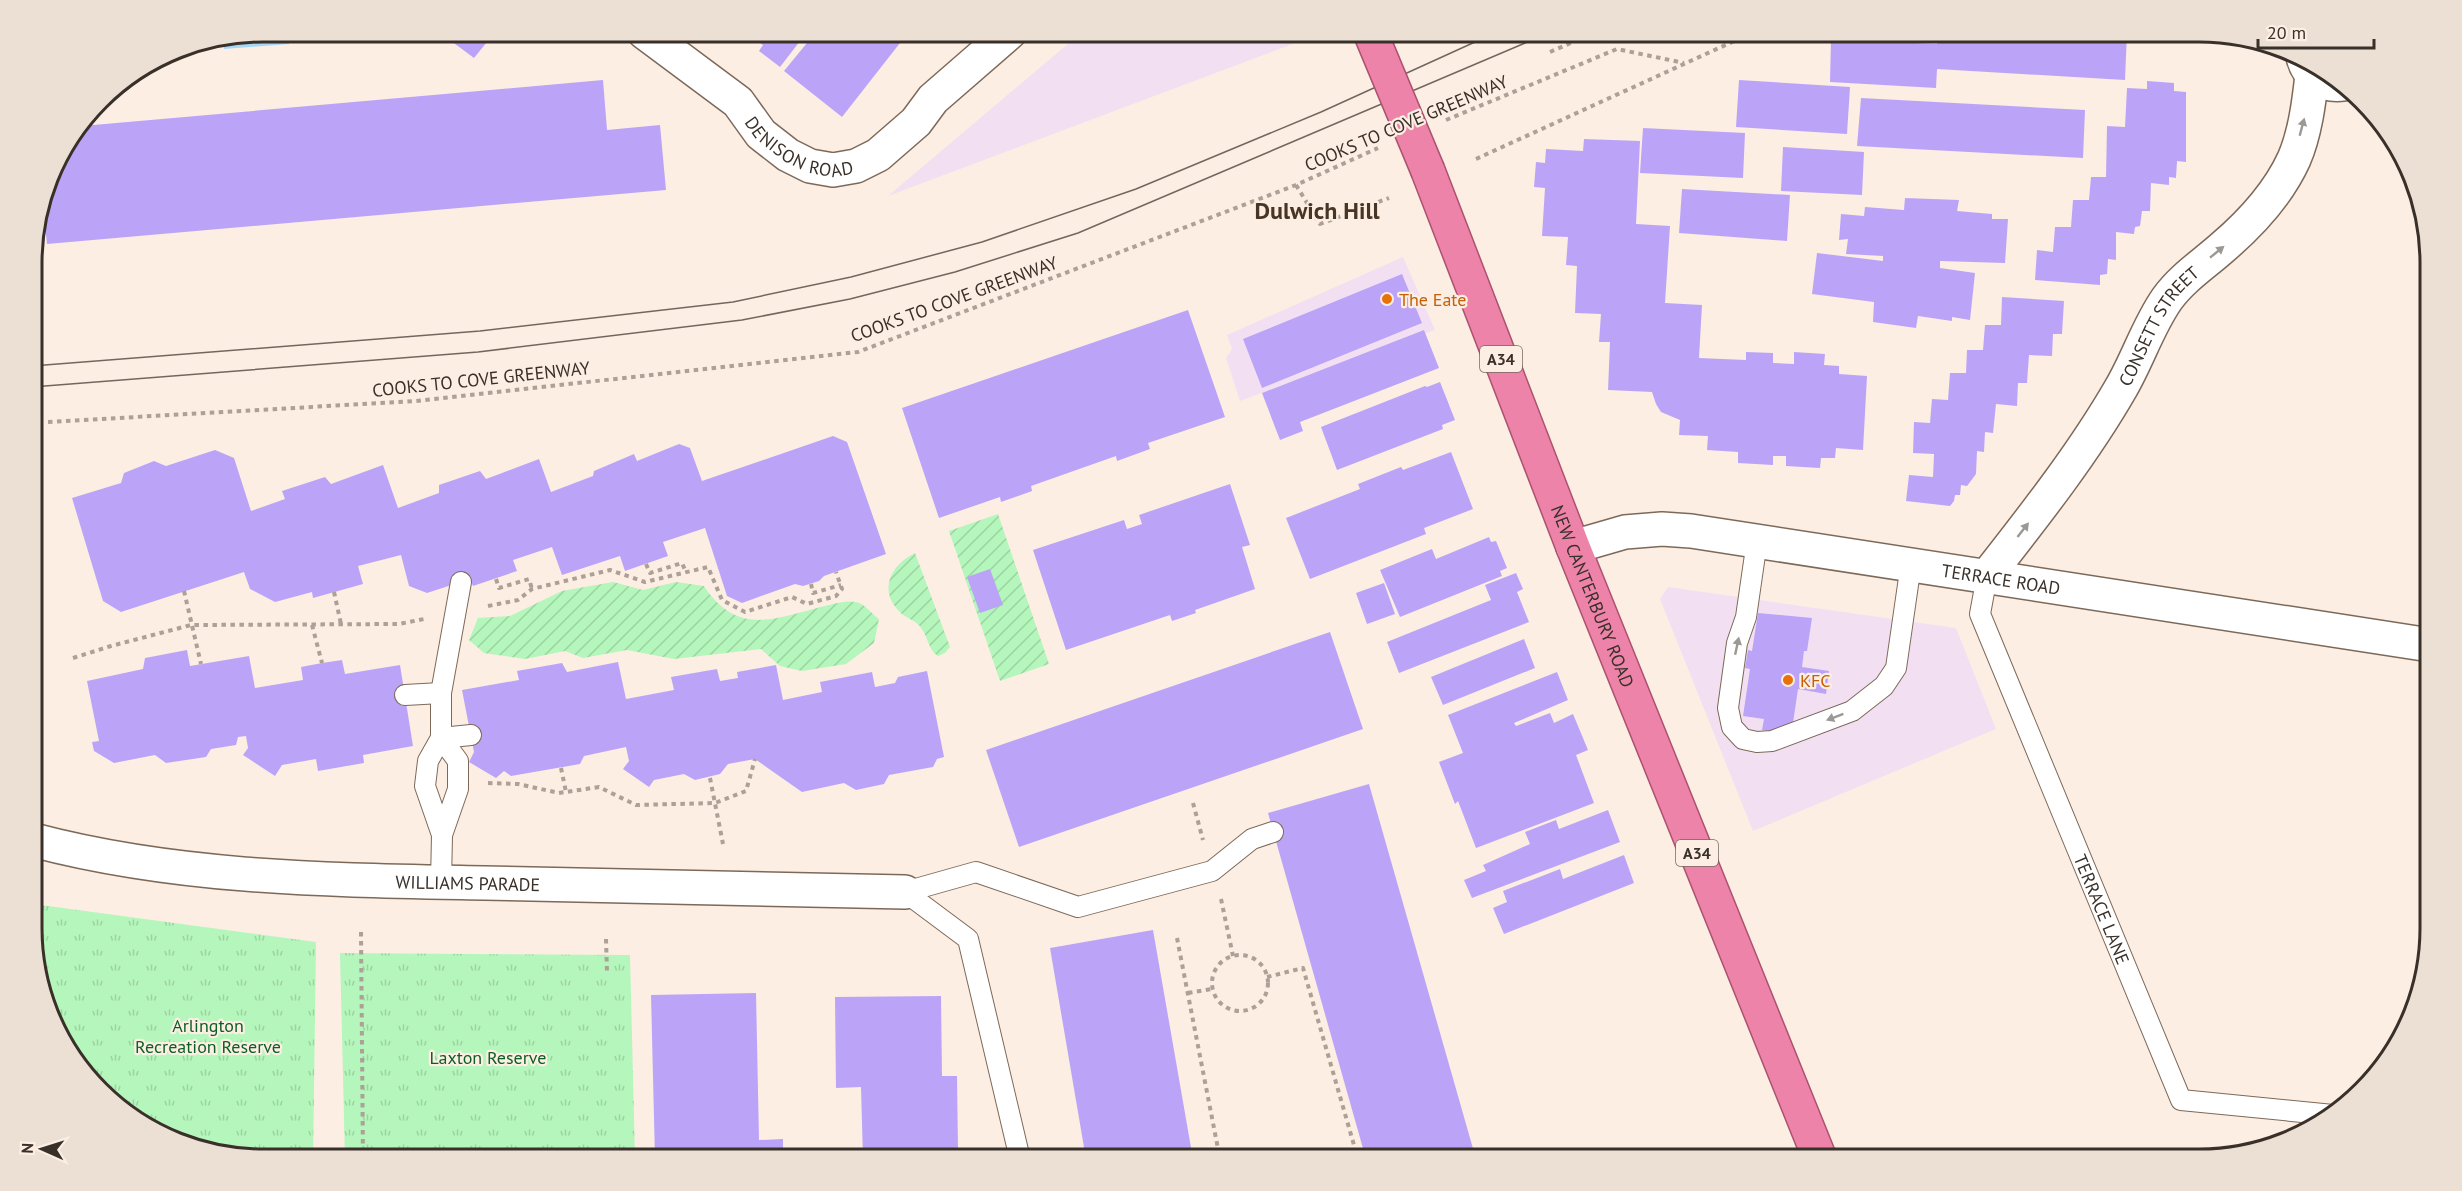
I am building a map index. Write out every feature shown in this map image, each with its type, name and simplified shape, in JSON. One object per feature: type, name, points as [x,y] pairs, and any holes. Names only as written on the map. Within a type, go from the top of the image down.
[{"type":"highway","name":"NEW CANTERBURY ROAD","points":[[1374,42],[1428,171],[1573,547],[1816,1149]]},
{"type":"street","name":"DENISON ROAD","points":[[657,42],[738,102],[761,134],[788,154],[810,166],[833,170],[856,166],[878,155],[916,122],[933,99],[999,42]]},
{"type":"street","name":"CONSETT STREET","points":[[1987,576],[2040,508],[2104,416],[2168,298],[2192,271],[2246,227],[2269,201],[2294,159],[2305,118],[2304,69]]},
{"type":"street","name":"TERRACE ROAD","points":[[1573,547],[1625,532],[1662,530],[1757,541],[1911,564],[2420,643]]},
{"type":"street","name":"WILLIAMS PARADE","points":[[42,842],[82,853],[203,870],[323,880],[905,892]]},
{"type":"lane","points":[[1757,541],[1746,617],[1737,643],[1728,708],[1732,727],[1743,739],[1757,742],[1772,741],[1852,711],[1884,686],[1896,668],[1911,564]]},
{"type":"lane","name":"TERRACE LANE","points":[[1987,576],[1980,614],[2181,1100],[2319,1114]]},
{"type":"lane","points":[[442,835],[425,786],[428,761],[441,738],[441,693],[461,582]]},
{"type":"lane","points":[[405,695],[441,693]]},
{"type":"lane","points":[[441,738],[471,735]]},
{"type":"lane","points":[[441,738],[458,761],[458,789],[442,835],[441,882]]},
{"type":"lane","points":[[905,892],[976,872],[1078,907],[1212,871],[1252,839],[1273,832]]},
{"type":"lane","points":[[905,892],[968,939],[1018,1149]]},
{"type":"path","points":[[1550,52],[1573,42]]},
{"type":"path","points":[[1476,159],[1731,42]]},
{"type":"path","name":"COOKS TO COVE GREENWAY","points":[[1443,121],[1617,49],[1684,63]]},
{"type":"path","name":"COOKS TO COVE GREENWAY","points":[[48,422],[416,400],[858,352],[1296,185],[1378,148]]},
{"type":"path","points":[[1296,185],[1320,224],[1389,198]]},
{"type":"path","points":[[646,564],[650,573],[682,563],[686,572]]},
{"type":"path","points":[[73,658],[191,626],[399,624],[518,600],[532,589],[610,570],[645,582],[708,567],[722,600],[744,612],[792,597],[807,604],[836,596],[842,589],[836,572]]},
{"type":"path","points":[[496,579],[499,588],[529,579],[532,589]]},
{"type":"path","points":[[811,584],[813,593],[841,585]]},
{"type":"path","points":[[184,591],[201,664]]},
{"type":"path","points":[[333,592],[341,624]]},
{"type":"path","points":[[312,625],[322,663]]},
{"type":"path","points":[[484,783],[518,784],[559,793],[599,787],[636,805],[715,802],[746,791],[755,759]]},
{"type":"path","points":[[561,768],[566,792]]},
{"type":"path","points":[[710,778],[723,844]]},
{"type":"path","points":[[1193,803],[1205,846]]},
{"type":"path","points":[[1220,895],[1233,956]]},
{"type":"path","points":[[361,933],[363,1149]]},
{"type":"path","points":[[1177,938],[1218,1149]]},
{"type":"path","points":[[606,939],[607,972]]},
{"type":"path","points":[[1233,956],[1251,957],[1264,969],[1268,977],[1265,995],[1260,1002],[1245,1011],[1236,1011],[1219,1003],[1212,989],[1213,975],[1217,966],[1233,956]]},
{"type":"path","points":[[1268,977],[1303,968],[1355,1149]]},
{"type":"path","points":[[1188,993],[1212,989]]},
{"type":"shaded area","points":[[1070,42],[1298,42],[888,196]]},
{"type":"shaded area","points":[[1403,257],[1435,330],[1240,401],[1226,358],[1232,349],[1227,335]]},
{"type":"shaded area","points":[[1668,587],[1956,628],[1996,729],[1753,831],[1660,599]]},
{"type":"green space","points":[[998,514],[1049,664],[1000,681],[949,531]]},
{"type":"green space","points":[[915,553],[950,647],[938,656],[932,650],[919,626],[894,606],[890,597],[889,588],[893,572],[899,564]]},
{"type":"green space","points":[[613,582],[643,590],[676,582],[704,586],[717,603],[731,613],[745,618],[760,620],[776,618],[849,602],[861,604],[879,619],[874,643],[846,664],[802,671],[780,666],[761,649],[674,659],[627,650],[583,658],[565,651],[525,659],[484,653],[469,640],[478,618],[510,616],[562,591]]},
{"type":"green space","name":"Arlington Recreation Reserve","points":[[42,905],[316,942],[313,1149],[249,1149],[220,1145],[165,1126],[140,1112],[97,1074],[79,1051],[54,999],[46,971],[42,942]]},
{"type":"green space","name":"Laxton Reserve","points":[[340,953],[630,955],[635,1149],[345,1149]]},
{"type":"water","points":[[249,42],[289,42],[289,44],[224,49],[224,45]]},
{"type":"building","points":[[452,42],[487,42],[474,58]]},
{"type":"building","points":[[759,42],[799,42],[780,67],[759,51],[763,45]]},
{"type":"building","points":[[808,42],[900,43],[842,117],[784,71]]},
{"type":"building","points":[[1831,42],[1937,44],[1937,42],[2127,42],[2125,80],[1937,69],[1936,88],[1830,82]]},
{"type":"building","points":[[603,80],[607,130],[660,125],[666,190],[47,244],[46,220],[54,192],[65,165],[79,140],[91,125]]},
{"type":"building","points":[[1739,80],[1850,87],[1847,134],[1736,127]]},
{"type":"building","points":[[2147,81],[2174,83],[2174,91],[2186,92],[2186,162],[2177,161],[2176,178],[2169,177],[2169,185],[2151,183],[2150,211],[2142,211],[2140,226],[2135,227],[2134,234],[2116,232],[2116,260],[2108,259],[2107,274],[2100,275],[2100,285],[2035,280],[2037,250],[2053,252],[2055,227],[2071,227],[2073,200],[2089,200],[2091,177],[2106,177],[2107,126],[2125,127],[2127,88],[2147,89]]},
{"type":"building","points":[[1861,98],[2085,110],[2083,158],[1857,146]]},
{"type":"building","points":[[1643,128],[1745,133],[1743,178],[1640,173]]},
{"type":"building","points":[[1584,139],[1640,141],[1636,224],[1670,226],[1665,303],[1702,305],[1699,358],[1746,360],[1746,352],[1773,353],[1773,363],[1794,364],[1794,352],[1825,354],[1824,365],[1839,366],[1839,374],[1867,376],[1863,450],[1836,448],[1835,458],[1821,458],[1820,468],[1786,466],[1786,456],[1773,456],[1773,465],[1738,463],[1738,452],[1707,450],[1708,436],[1679,435],[1680,420],[1661,412],[1652,392],[1608,390],[1610,342],[1599,342],[1601,314],[1575,313],[1577,266],[1566,265],[1568,237],[1542,236],[1545,188],[1534,187],[1536,162],[1545,163],[1546,149],[1583,151]]},
{"type":"building","points":[[1783,147],[1864,152],[1862,195],[1781,191]]},
{"type":"building","points":[[1682,189],[1790,195],[1787,241],[1679,233]]},
{"type":"building","points":[[1905,198],[1959,200],[1957,211],[1992,214],[1992,219],[2008,219],[2005,263],[1940,261],[1940,268],[1975,273],[1970,320],[1952,317],[1952,321],[1918,316],[1916,328],[1873,322],[1874,302],[1812,294],[1817,253],[1883,261],[1883,256],[1846,254],[1848,239],[1839,240],[1841,214],[1864,216],[1865,207],[1904,210]]},
{"type":"building","points":[[1402,274],[1422,323],[1262,388],[1243,339]]},
{"type":"building","points":[[2002,297],[2064,301],[2062,334],[2053,334],[2052,356],[2029,355],[2027,383],[2018,383],[2017,406],[1996,404],[1993,433],[1985,432],[1984,452],[1977,451],[1976,474],[1967,486],[1961,485],[1960,495],[1955,495],[1950,506],[1906,501],[1909,475],[1933,477],[1934,454],[1913,453],[1914,422],[1930,423],[1932,399],[1948,400],[1950,373],[1966,373],[1967,350],[1983,350],[1985,325],[2001,325]]},
{"type":"building","points":[[1188,310],[1225,417],[1148,443],[1150,449],[1117,461],[1116,456],[1031,486],[1032,491],[1001,502],[1000,497],[939,518],[902,408]]},
{"type":"building","points":[[1424,330],[1439,368],[1300,422],[1303,431],[1280,440],[1262,393]]},
{"type":"building","points":[[1440,382],[1455,420],[1442,425],[1443,429],[1337,470],[1321,427]]},
{"type":"building","points":[[833,436],[847,442],[886,554],[824,576],[819,581],[803,586],[795,584],[742,603],[727,596],[705,528],[663,542],[668,556],[625,571],[620,556],[562,575],[552,547],[513,560],[517,571],[473,586],[470,579],[427,593],[409,586],[401,555],[358,566],[363,584],[313,598],[312,592],[275,602],[250,589],[244,572],[121,612],[103,601],[72,498],[121,483],[124,473],[154,461],[166,466],[215,450],[234,458],[251,511],[285,499],[282,491],[325,477],[331,484],[383,465],[398,508],[439,493],[439,485],[480,471],[486,479],[539,459],[551,492],[593,476],[594,471],[634,454],[637,461],[679,444],[690,448],[702,481]]},
{"type":"building","points":[[1451,452],[1473,509],[1424,528],[1426,534],[1310,579],[1286,518],[1360,489],[1358,484],[1401,467],[1403,470]]},
{"type":"building","points":[[1230,484],[1250,545],[1242,547],[1255,589],[1195,610],[1196,613],[1172,621],[1170,615],[1066,650],[1033,550],[1124,520],[1127,529],[1142,524],[1139,515]]},
{"type":"building","points":[[1489,537],[1491,542],[1496,541],[1507,568],[1500,571],[1502,576],[1400,617],[1380,570],[1432,549],[1436,559]]},
{"type":"building","points":[[990,569],[1003,605],[980,613],[967,577]]},
{"type":"building","points":[[1516,573],[1523,589],[1517,592],[1529,622],[1399,673],[1387,642],[1491,600],[1485,585]]},
{"type":"building","points":[[1384,583],[1395,614],[1367,624],[1356,593]]},
{"type":"building","name":"KFC","points":[[1758,613],[1812,618],[1802,667],[1829,671],[1826,694],[1798,689],[1793,723],[1770,731],[1762,730],[1764,719],[1743,716],[1750,669],[1745,668],[1748,650],[1752,651]]},
{"type":"building","points":[[1330,632],[1363,729],[1019,847],[986,750]]},
{"type":"building","points":[[1524,639],[1535,668],[1443,705],[1431,677]]},
{"type":"building","points":[[187,650],[190,666],[249,656],[255,688],[303,680],[301,667],[322,663],[342,660],[345,674],[400,665],[413,746],[363,755],[364,763],[318,771],[316,759],[282,765],[275,776],[243,755],[248,748],[246,736],[238,737],[236,745],[211,749],[206,757],[166,763],[155,755],[114,763],[94,751],[92,742],[99,741],[87,681],[143,669],[145,658]]},
{"type":"building","points":[[618,662],[626,699],[674,690],[671,677],[717,669],[720,681],[738,678],[737,672],[776,665],[783,700],[822,692],[820,682],[872,672],[875,687],[895,683],[898,677],[927,671],[944,757],[937,759],[933,767],[889,775],[884,784],[856,790],[844,783],[802,792],[755,759],[728,764],[720,774],[695,780],[684,774],[654,780],[649,787],[623,769],[629,761],[626,747],[584,756],[580,764],[511,776],[504,771],[496,778],[469,762],[474,752],[462,690],[519,680],[517,671],[562,663],[567,672]]},
{"type":"building","points":[[1557,672],[1568,700],[1514,723],[1516,726],[1550,713],[1554,723],[1573,714],[1588,750],[1576,755],[1594,803],[1476,848],[1458,801],[1455,804],[1439,762],[1463,753],[1448,715]]},
{"type":"building","points":[[1369,784],[1473,1149],[1363,1149],[1268,813]]},
{"type":"building","points":[[1608,810],[1620,842],[1472,898],[1464,880],[1486,871],[1483,865],[1530,844],[1525,832],[1556,820],[1559,829]]},
{"type":"building","points":[[1624,855],[1634,883],[1504,934],[1493,908],[1507,902],[1503,891],[1560,869],[1563,879]]},
{"type":"building","points":[[1153,930],[1191,1149],[1084,1149],[1050,948]]},
{"type":"building","points":[[756,993],[759,1140],[783,1139],[783,1149],[655,1149],[651,995]]},
{"type":"building","points":[[941,996],[942,1076],[957,1076],[958,1149],[863,1149],[861,1087],[836,1088],[835,997]]},
{"type":"tram line","points":[[42,365],[480,331],[733,302],[851,277],[982,242],[1136,189],[1321,112],[1475,42]]},
{"type":"tram line","points":[[42,386],[478,352],[742,320],[850,299],[955,272],[1078,233],[1527,42]]},
{"type":"place","name":"The Eate","points":[[1387,299]]},
{"type":"place","name":"KFC","points":[[1788,680]]},
{"type":"district","name":"Dulwich Hill","points":[[1317,210]]}]
